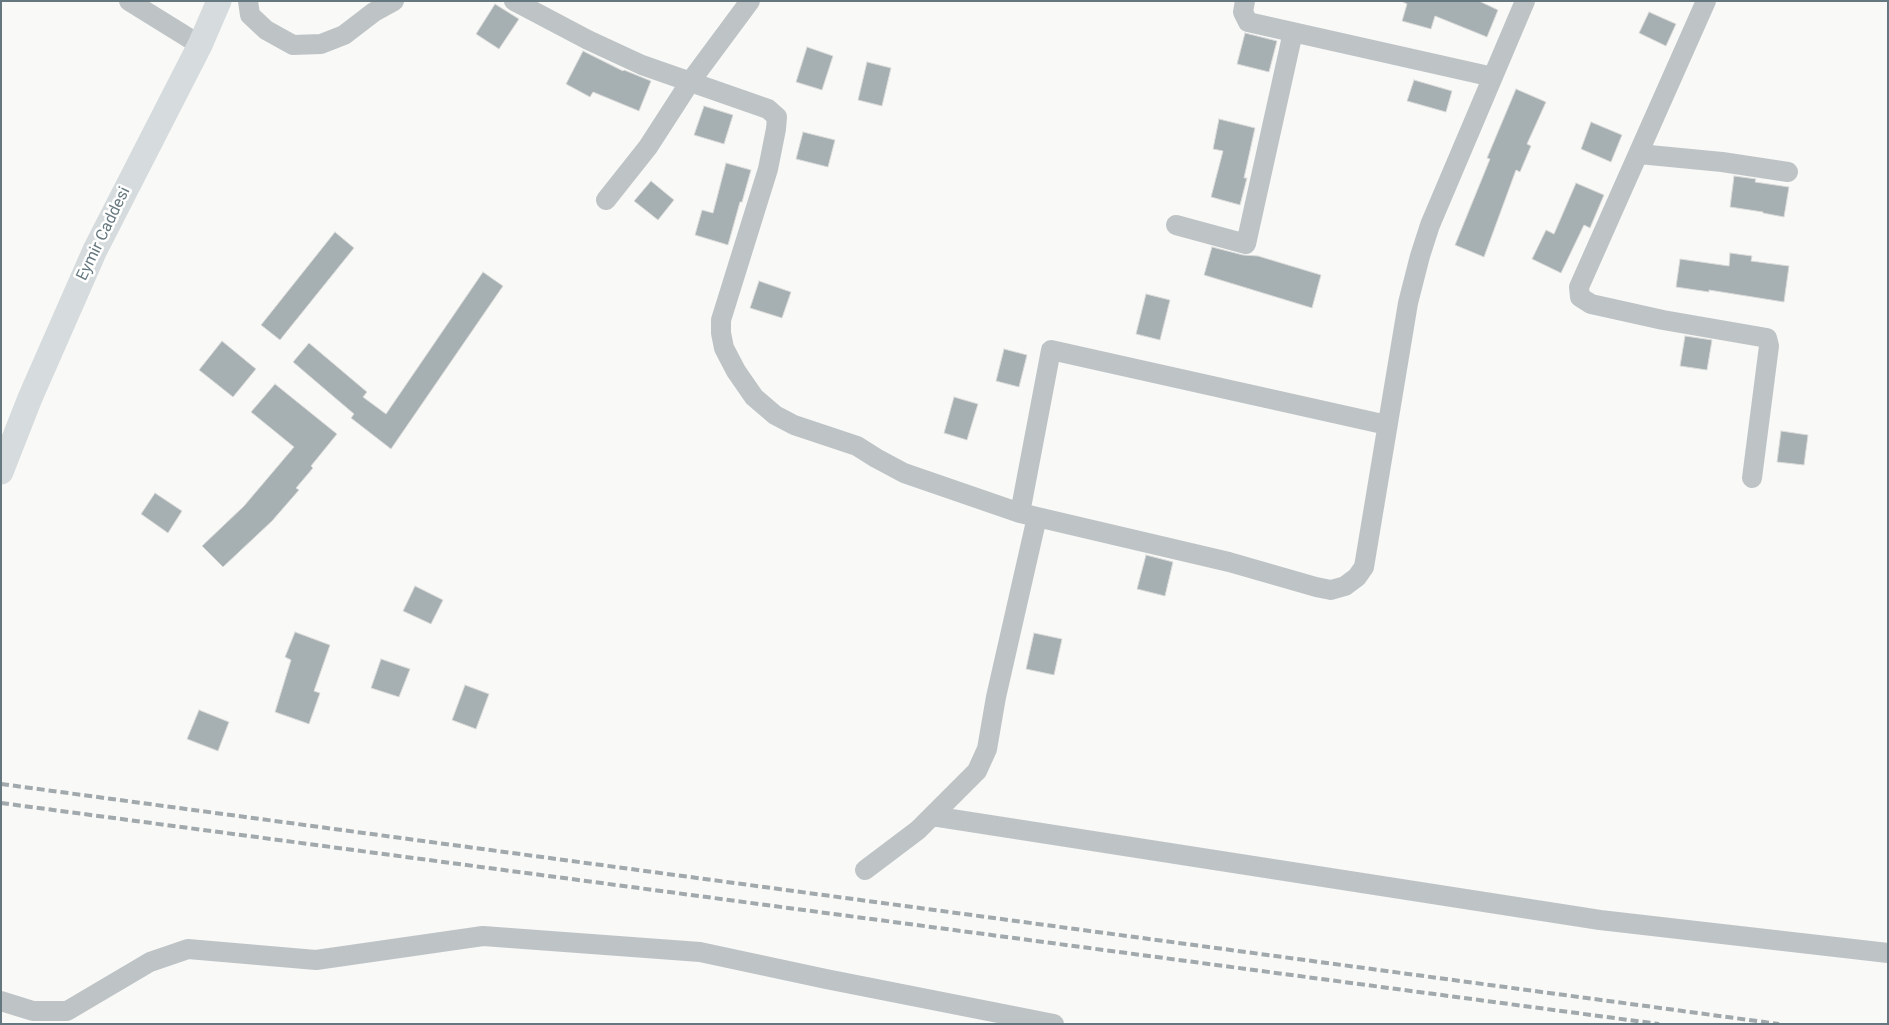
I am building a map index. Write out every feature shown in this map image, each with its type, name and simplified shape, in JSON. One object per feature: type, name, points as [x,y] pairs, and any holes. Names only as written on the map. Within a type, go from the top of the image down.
[{"type":"main road","name":"Eymir Caddesi","points":[[1,472],[30,398],[95,250],[200,45],[219,1]]},
{"type":"street","points":[[129,1],[200,45]]},
{"type":"street","points":[[248,1],[250,15],[266,30],[293,44],[321,44],[344,34],[374,12],[394,1]]},
{"type":"street","points":[[514,1],[588,40],[642,65],[768,109],[776,117],[776,129],[768,169],[721,320],[724,348],[736,371],[754,397],[775,415],[857,446],[904,473],[1028,515],[1229,562],[1331,590],[1345,586],[1357,577],[1364,567],[1408,303],[1420,256],[1430,224],[1525,1]]},
{"type":"street","points":[[606,200],[648,147],[690,82],[750,1]]},
{"type":"street","points":[[1245,1],[1243,12],[1248,22],[1493,77]]},
{"type":"street","points":[[1706,1],[1579,287],[1580,297],[1591,304],[1663,320],[1767,338],[1769,346],[1752,478]]},
{"type":"street","points":[[1176,225],[1246,244],[1293,32]]},
{"type":"street","points":[[1639,154],[1722,162],[1788,172]]},
{"type":"street","points":[[865,870],[918,830],[977,770],[988,749],[1028,515],[1051,350],[1387,425]]},
{"type":"street","points":[[932,816],[1600,920],[1888,953]]},
{"type":"street","points":[[1,1001],[33,1011],[67,1011],[150,962],[188,950],[316,960],[483,936],[700,952],[1054,1024]]},
{"type":"building","points":[[1401,1],[1479,1],[1498,10],[1487,37],[1435,16],[1431,29],[1402,21],[1407,4]]},
{"type":"building","points":[[495,4],[519,19],[499,49],[476,34]]},
{"type":"building","points":[[1649,12],[1676,24],[1666,46],[1639,33]]},
{"type":"building","points":[[1245,33],[1277,41],[1269,72],[1237,64]]},
{"type":"building","points":[[807,47],[833,56],[822,90],[796,82]]},
{"type":"building","points":[[583,51],[623,71],[651,81],[639,111],[593,92],[590,97],[566,84]]},
{"type":"building","points":[[867,62],[891,68],[882,106],[858,100]]},
{"type":"building","points":[[1414,80],[1452,91],[1446,112],[1407,101]]},
{"type":"building","points":[[1516,89],[1546,102],[1527,144],[1531,146],[1520,172],[1516,170],[1484,257],[1455,245],[1490,159],[1487,158]]},
{"type":"building","points":[[704,106],[733,115],[724,144],[694,135]]},
{"type":"building","points":[[1219,119],[1255,128],[1244,178],[1247,178],[1240,205],[1211,197],[1223,151],[1213,149]]},
{"type":"building","points":[[1591,122],[1622,135],[1611,162],[1581,149]]},
{"type":"building","points":[[803,132],[835,140],[828,167],[796,159]]},
{"type":"building","points":[[726,163],[751,170],[728,245],[695,235],[702,210],[713,213]]},
{"type":"building","points":[[1734,176],[1756,179],[1755,182],[1789,187],[1784,217],[1730,207]]},
{"type":"building","points":[[651,181],[674,200],[658,220],[634,201]]},
{"type":"building","points":[[1576,183],[1604,195],[1590,228],[1584,225],[1561,273],[1532,259],[1546,230],[1554,234]]},
{"type":"building","points":[[335,232],[354,248],[280,340],[261,325]]},
{"type":"building","points":[[1212,247],[1243,255],[1258,256],[1321,275],[1312,308],[1204,275]]},
{"type":"building","points":[[1730,253],[1752,256],[1751,261],[1789,266],[1784,302],[1709,290],[1709,292],[1676,287],[1680,259],[1729,266]]},
{"type":"building","points":[[483,272],[503,286],[391,449],[351,418],[354,414],[293,362],[309,343],[367,392],[363,397],[386,414]]},
{"type":"building","points":[[759,281],[791,292],[782,318],[750,308]]},
{"type":"building","points":[[1146,294],[1170,300],[1160,340],[1136,334]]},
{"type":"building","points":[[1685,336],[1712,340],[1707,370],[1680,366]]},
{"type":"building","points":[[222,341],[256,369],[233,397],[199,370]]},
{"type":"building","points":[[1004,349],[1027,355],[1019,387],[996,381]]},
{"type":"building","points":[[275,384],[337,434],[296,488],[299,490],[272,521],[223,567],[202,546],[244,506],[294,447],[251,412]]},
{"type":"building","points":[[954,397],[978,404],[967,440],[944,433]]},
{"type":"building","points":[[1781,431],[1808,435],[1804,465],[1777,462]]},
{"type":"building","points":[[155,493],[182,511],[168,533],[141,514]]},
{"type":"building","points":[[1146,555],[1173,562],[1165,596],[1137,589]]},
{"type":"building","points":[[415,586],[443,600],[431,624],[403,611]]},
{"type":"building","points":[[295,632],[330,645],[314,691],[320,693],[309,724],[275,712],[291,660],[285,657]]},
{"type":"building","points":[[1034,633],[1062,639],[1054,675],[1026,669]]},
{"type":"building","points":[[381,659],[410,669],[399,697],[371,688]]},
{"type":"building","points":[[465,685],[489,694],[476,729],[452,720]]},
{"type":"building","points":[[199,710],[229,722],[218,751],[187,739]]},
{"type":"railway","points":[[1,784],[1779,1024]]},
{"type":"railway","points":[[1,803],[1659,1024]]}]
